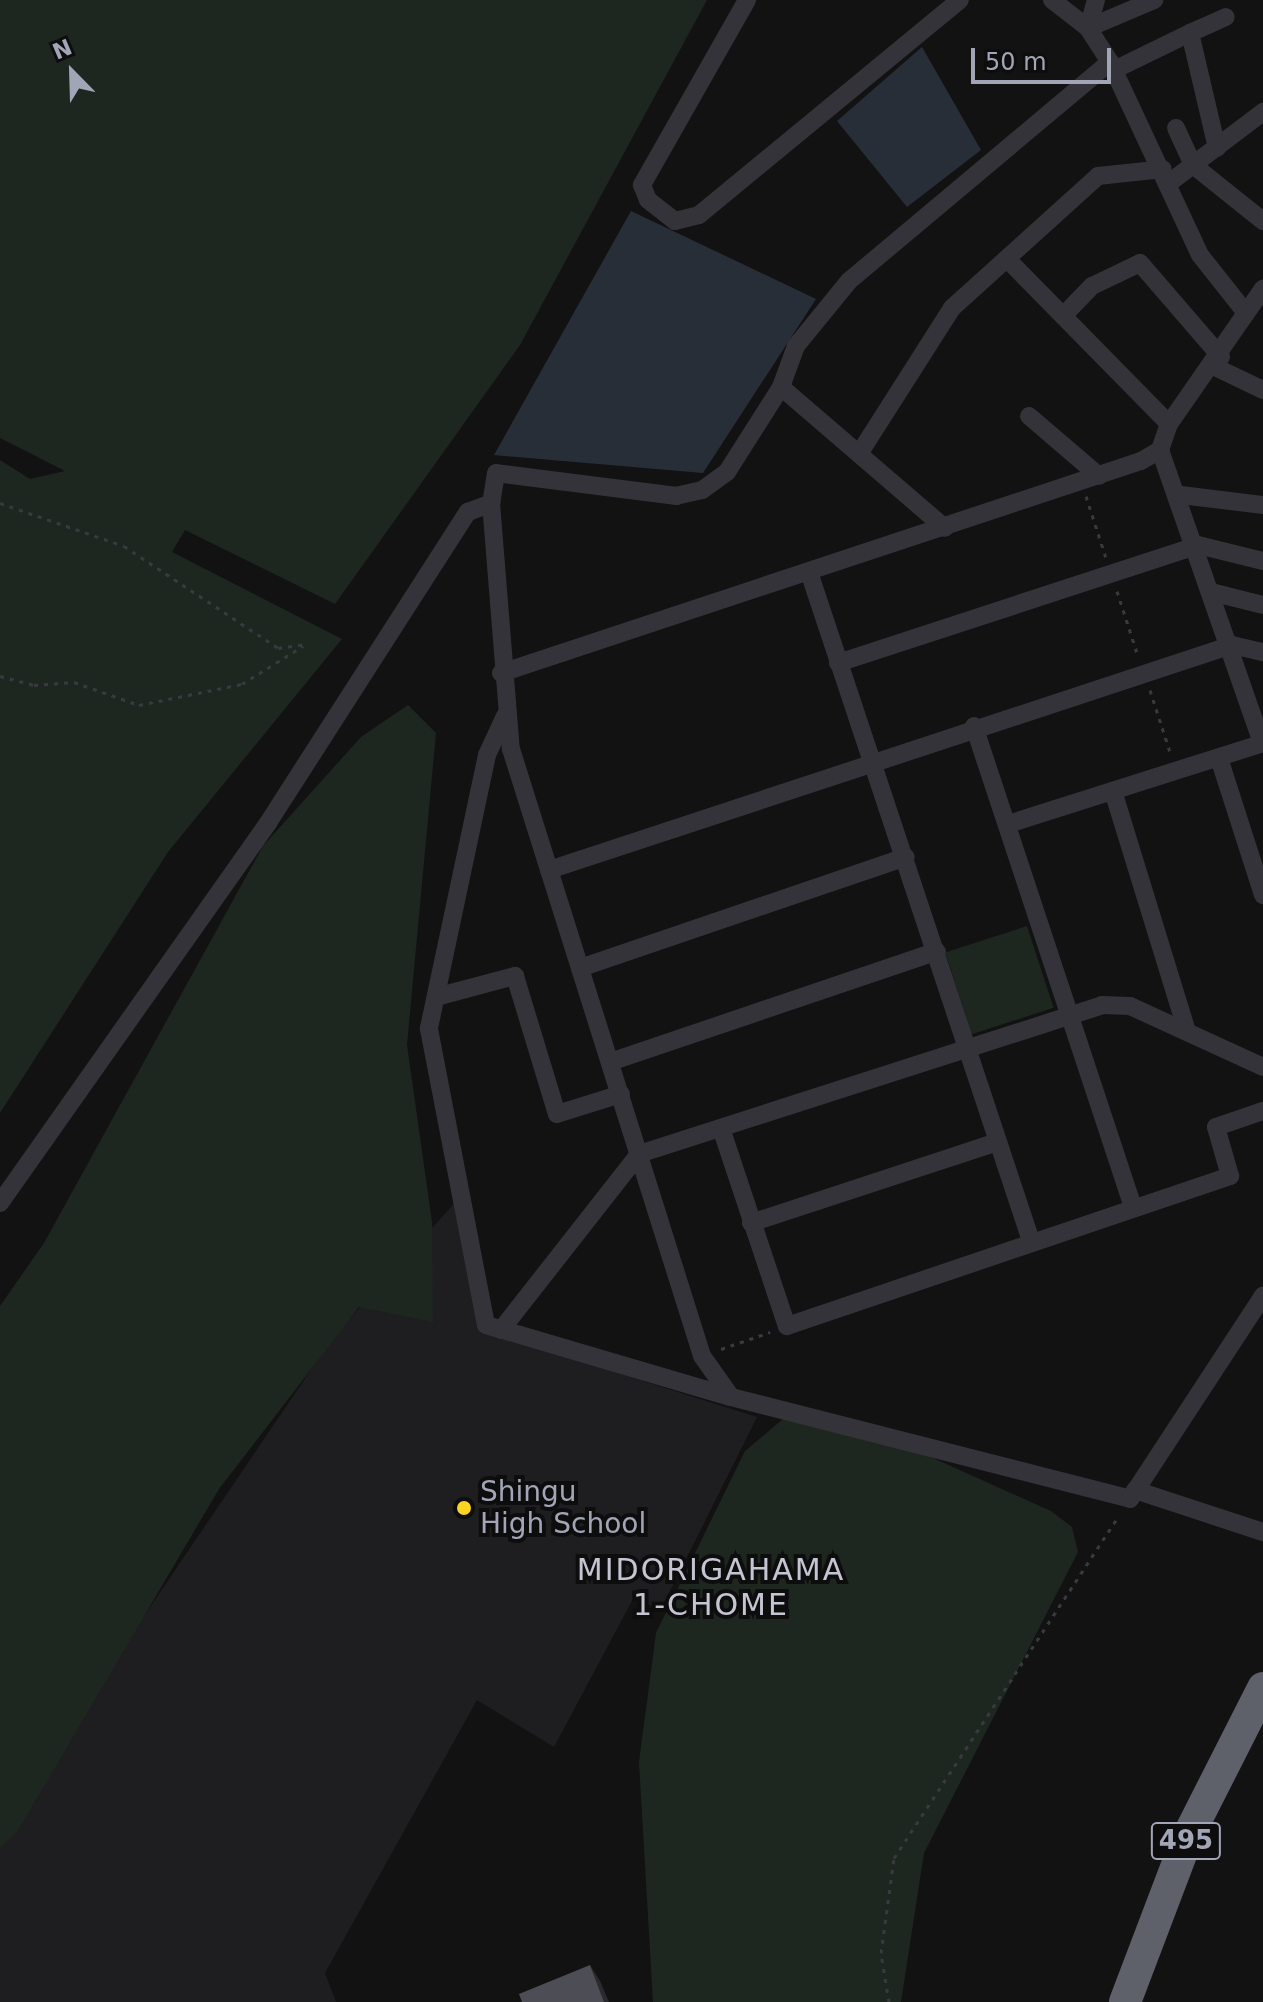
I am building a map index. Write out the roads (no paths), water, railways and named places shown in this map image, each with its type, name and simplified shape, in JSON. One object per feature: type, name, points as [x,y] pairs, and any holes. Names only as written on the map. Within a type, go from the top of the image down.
[{"type":"highway","name":"495","points":[[1125,2002],[1188,1836],[1263,1688]]},
{"type":"street","points":[[747,0],[642,185],[675,221],[699,215],[960,0]]},
{"type":"street","points":[[1052,0],[1088,28],[1112,66],[1166,176],[1200,255],[1246,313]]},
{"type":"street","points":[[1088,28],[1096,0]]},
{"type":"street","points":[[1088,28],[1154,0]]},
{"type":"street","points":[[731,1397],[702,1356],[549,870],[506,714],[491,503],[496,473],[516,470],[677,496],[702,490],[727,472],[781,387],[796,346],[849,281],[1112,66],[1226,17]]},
{"type":"street","points":[[1190,33],[1217,148]]},
{"type":"street","points":[[859,454],[952,308],[1098,176],[1166,176],[1193,165],[1261,117]]},
{"type":"street","points":[[1176,128],[1193,165],[1263,221]]},
{"type":"street","points":[[1007,259],[1169,424]]},
{"type":"street","points":[[1063,316],[1092,286],[1140,263],[1218,362],[1263,390]]},
{"type":"street","points":[[1008,824],[1263,743],[1256,694],[1232,645],[1181,495],[1160,450],[1169,424],[1218,362],[1263,289]]},
{"type":"street","points":[[781,387],[945,528]]},
{"type":"street","points":[[1029,416],[1090,478]]},
{"type":"street","points":[[501,673],[945,528],[1090,478],[1160,450]]},
{"type":"street","points":[[1181,495],[1263,505]]},
{"type":"street","points":[[0,1203],[268,823],[468,512],[491,503]]},
{"type":"street","points":[[838,663],[1198,545],[1263,561]]},
{"type":"street","points":[[809,572],[838,663],[874,759],[1031,1241]]},
{"type":"street","points":[[1215,593],[1263,605]]},
{"type":"street","points":[[549,870],[974,726],[1232,645],[1263,652]]},
{"type":"street","points":[[506,714],[487,755],[429,1029],[486,1325],[731,1397],[1132,1495],[1263,1532]]},
{"type":"street","points":[[974,726],[1133,1207]]},
{"type":"street","points":[[1219,758],[1263,895]]},
{"type":"street","points":[[1113,791],[1186,1028]]},
{"type":"street","points":[[580,968],[906,857]]},
{"type":"street","points":[[610,1062],[937,951]]},
{"type":"street","points":[[436,997],[515,976],[557,1114],[621,1094]]},
{"type":"street","points":[[501,1330],[639,1154],[1068,1013],[1130,1006],[1186,1028],[1263,1067]]},
{"type":"street","points":[[721,1128],[787,1326],[1230,1176],[1216,1127],[1263,1111]]},
{"type":"street","points":[[751,1223],[997,1142]]},
{"type":"street","points":[[1132,1495],[1261,1304]]},
{"type":"place","name":"Shingu High School","points":[[464,1508]]},
{"type":"district","name":"MIDORIGAHAMA 1-CHOME","points":[[711,1587]]}]
